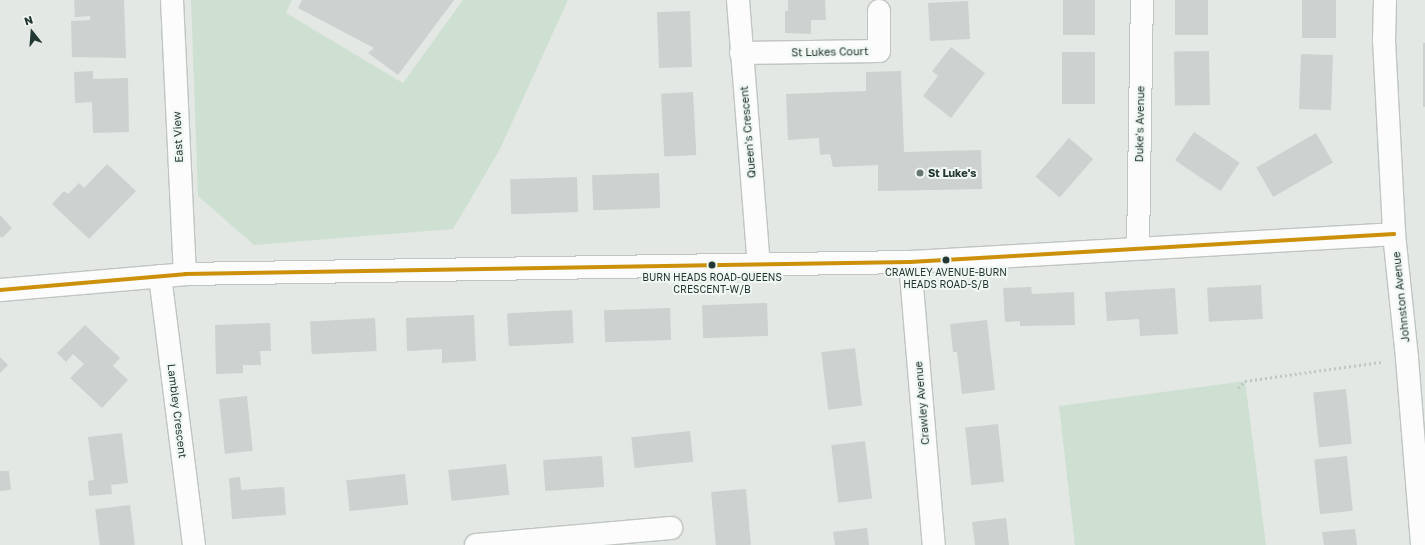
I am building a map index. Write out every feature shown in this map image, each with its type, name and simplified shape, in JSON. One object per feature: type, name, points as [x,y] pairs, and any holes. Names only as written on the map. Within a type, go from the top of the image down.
[{"type":"street","name":"East View","points":[[172,0],[185,274]]},
{"type":"street","name":"Queen's Crescent","points":[[738,0],[741,53],[759,264]]},
{"type":"street","name":"Duke's Avenue","points":[[1138,248],[1142,0]]},
{"type":"street","name":"Johnston Avenue","points":[[1385,0],[1384,40],[1394,234],[1407,358],[1422,545]]},
{"type":"street","name":"St Lukes Court","points":[[741,53],[879,51],[879,11]]},
{"type":"street","points":[[0,290],[185,274],[910,262],[1394,234]]},
{"type":"street","name":"Crawley Avenue","points":[[910,262],[934,545]]},
{"type":"street","name":"Lambley Crescent","points":[[160,276],[194,545]]},
{"type":"street","points":[[476,545],[671,528]]},
{"type":"path","points":[[1238,388],[1245,381],[1407,358]]},
{"type":"green space","points":[[191,0],[292,0],[286,13],[403,83],[463,0],[568,0],[500,149],[453,229],[254,245],[198,196]]},
{"type":"green space","points":[[1245,381],[1266,545],[1075,545],[1059,406]]},
{"type":"building","points":[[74,0],[124,0],[126,58],[72,57],[71,21],[90,20],[90,16],[75,17]]},
{"type":"building","points":[[302,0],[454,0],[398,75],[368,53],[374,48],[298,8]]},
{"type":"building","points":[[788,0],[825,0],[826,20],[811,20],[811,34],[785,33],[785,11],[788,11]]},
{"type":"building","points":[[1063,0],[1095,0],[1095,35],[1063,35]]},
{"type":"building","points":[[1175,0],[1208,0],[1208,35],[1175,35]]},
{"type":"building","points":[[1302,0],[1336,0],[1336,38],[1302,38]]},
{"type":"building","points":[[968,1],[970,39],[930,41],[928,3]]},
{"type":"building","points":[[690,11],[692,67],[659,68],[657,12]]},
{"type":"building","points":[[1423,43],[1425,43],[1425,107],[1423,107]]},
{"type":"building","points":[[951,47],[985,73],[951,118],[923,96],[938,76],[932,71]]},
{"type":"building","points":[[1209,51],[1210,105],[1175,106],[1174,52]]},
{"type":"building","points":[[1062,52],[1095,52],[1095,104],[1062,104]]},
{"type":"building","points":[[1301,54],[1333,55],[1331,110],[1299,109]]},
{"type":"building","points":[[93,71],[93,79],[128,78],[129,132],[93,133],[92,102],[75,103],[74,72]]},
{"type":"building","points":[[901,71],[904,152],[981,150],[982,189],[878,191],[878,165],[833,167],[830,154],[820,155],[819,138],[788,140],[786,94],[866,91],[866,72]]},
{"type":"building","points":[[693,92],[696,155],[664,157],[661,94]]},
{"type":"building","points":[[1194,132],[1240,163],[1221,191],[1175,160]]},
{"type":"building","points":[[1316,133],[1333,162],[1273,197],[1256,168]]},
{"type":"building","points":[[1069,138],[1093,159],[1060,197],[1036,176]]},
{"type":"building","points":[[107,164],[136,191],[89,239],[52,204],[64,191],[68,194],[79,183],[84,188]]},
{"type":"building","points":[[659,173],[660,208],[593,210],[592,175]]},
{"type":"building","points":[[577,177],[578,212],[511,214],[510,179]]},
{"type":"building","points":[[0,215],[12,228],[2,238],[0,236]]},
{"type":"building","points":[[1261,285],[1263,319],[1209,322],[1207,288]]},
{"type":"building","points":[[1031,287],[1032,294],[1074,292],[1075,325],[1020,326],[1020,321],[1005,322],[1003,288]]},
{"type":"building","points":[[1175,288],[1178,334],[1140,336],[1139,319],[1107,321],[1105,292]]},
{"type":"building","points":[[767,303],[768,336],[703,338],[702,305]]},
{"type":"building","points":[[670,308],[671,340],[605,342],[604,310]]},
{"type":"building","points":[[572,310],[574,343],[509,346],[507,313]]},
{"type":"building","points":[[474,315],[476,361],[442,363],[442,349],[407,351],[406,318]]},
{"type":"building","points":[[375,318],[377,351],[312,354],[310,321]]},
{"type":"building","points":[[987,320],[995,390],[962,394],[957,352],[953,352],[950,324]]},
{"type":"building","points":[[270,323],[271,351],[260,351],[261,365],[243,365],[243,373],[216,374],[215,325]]},
{"type":"building","points":[[85,325],[120,358],[113,366],[128,380],[102,408],[70,378],[84,364],[73,354],[66,362],[57,353]]},
{"type":"building","points":[[855,348],[862,406],[828,410],[821,352]]},
{"type":"building","points":[[0,357],[8,365],[0,373]]},
{"type":"building","points":[[1346,389],[1352,444],[1319,447],[1313,392]]},
{"type":"building","points":[[247,396],[253,451],[225,454],[219,399]]},
{"type":"building","points":[[998,424],[1004,482],[971,485],[965,427]]},
{"type":"building","points":[[690,431],[693,462],[635,468],[631,437]]},
{"type":"building","points":[[122,433],[128,483],[111,485],[112,494],[89,496],[88,481],[94,480],[88,437]]},
{"type":"building","points":[[865,441],[872,499],[838,503],[831,445]]},
{"type":"building","points":[[602,456],[604,487],[545,491],[543,460]]},
{"type":"building","points":[[1347,456],[1353,511],[1320,514],[1314,459]]},
{"type":"building","points":[[506,464],[509,495],[452,501],[448,470]]},
{"type":"building","points":[[0,471],[9,471],[11,490],[0,491]]},
{"type":"building","points":[[405,474],[408,505],[350,511],[346,480]]},
{"type":"building","points":[[240,477],[241,490],[284,487],[286,515],[232,519],[229,478]]},
{"type":"building","points":[[746,489],[751,545],[716,545],[711,492]]},
{"type":"building","points":[[130,505],[135,545],[100,545],[95,509]]},
{"type":"building","points":[[1006,518],[1009,545],[975,545],[972,522]]},
{"type":"building","points":[[867,528],[869,545],[835,545],[833,532]]},
{"type":"building","points":[[1355,529],[1357,545],[1324,545],[1322,532]]},
{"type":"transit line","points":[[0,290],[185,274],[910,262],[1394,234]]},
{"type":"place","name":"St Luke's","points":[[920,173]]},
{"type":"place","name":"CRAWLEY AVENUE-BURN HEADS ROAD-S/B","points":[[946,260]]},
{"type":"place","name":"BURN HEADS ROAD-QUEENS CRESCENT-W/B","points":[[712,265]]}]
